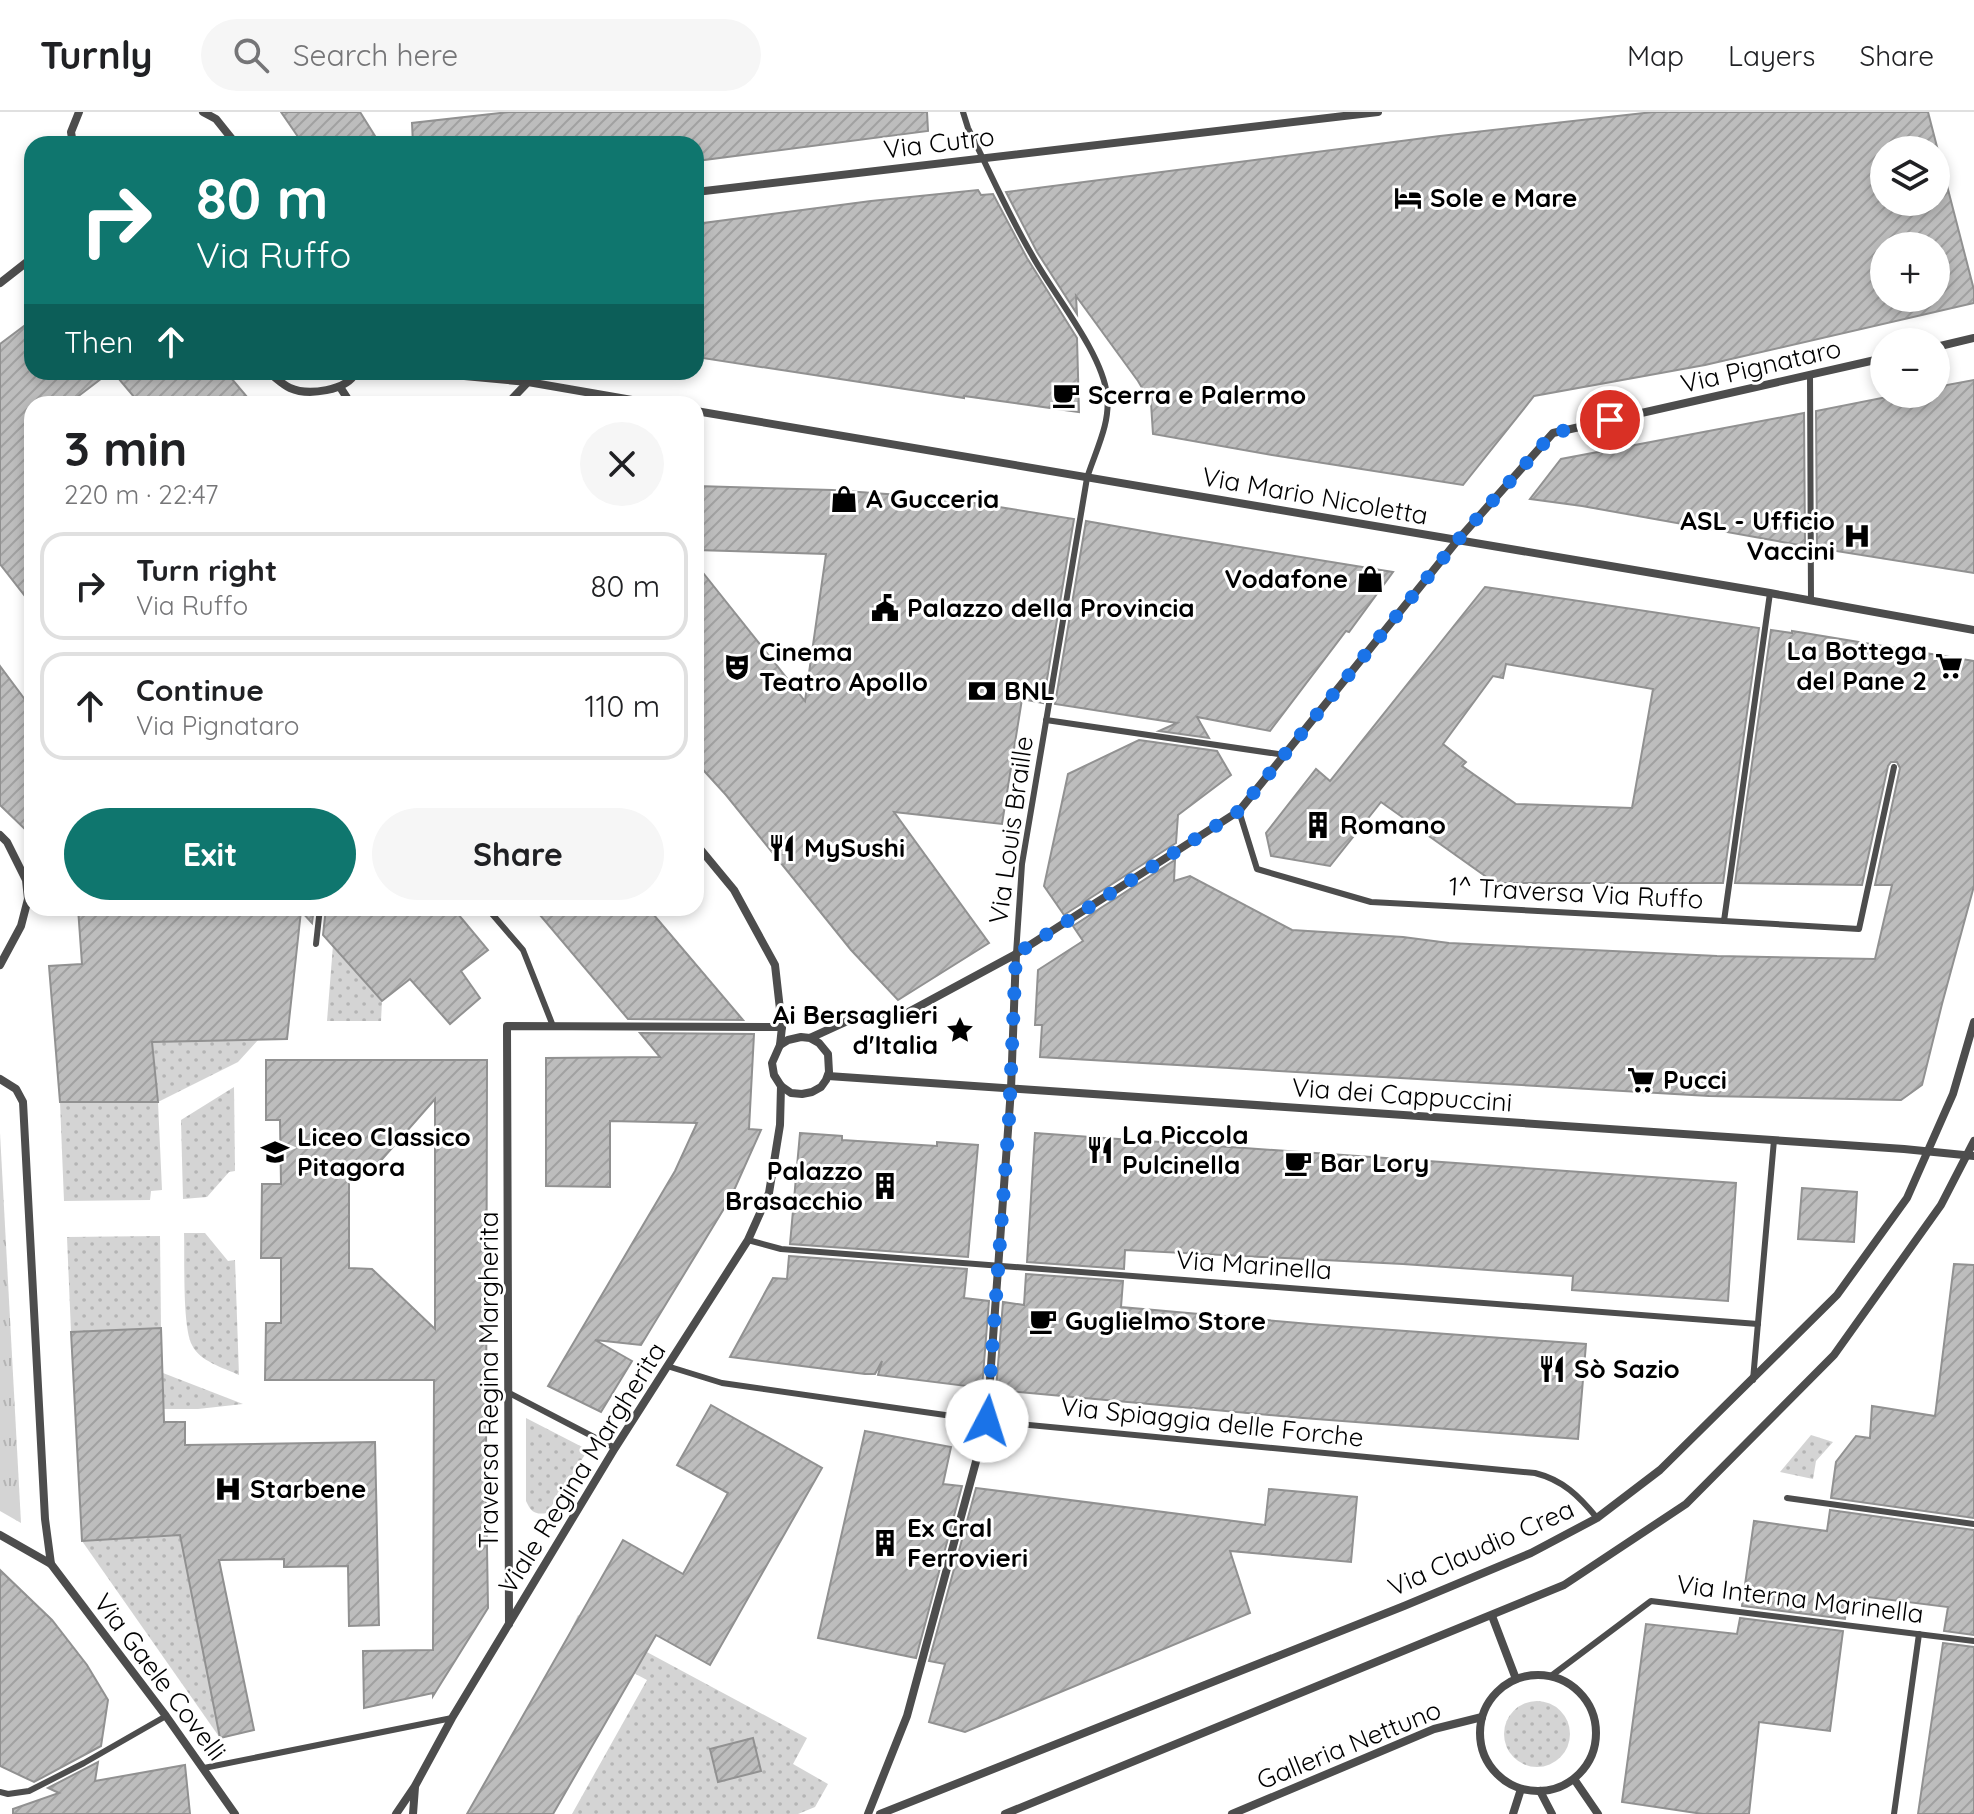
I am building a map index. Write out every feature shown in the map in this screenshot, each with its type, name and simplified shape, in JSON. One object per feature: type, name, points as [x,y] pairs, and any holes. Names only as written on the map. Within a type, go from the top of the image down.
[{"type":"street","points":[[72,136],[79,112]]},
{"type":"street","points":[[203,112],[216,119],[230,136]]},
{"type":"street","points":[[216,119],[225,112]]},
{"type":"street","name":"Via Cutro","points":[[704,191],[1378,112]]},
{"type":"street","points":[[0,283],[24,264]]},
{"type":"street","points":[[1950,344],[1974,338]]},
{"type":"street","name":"Via Pignataro","points":[[810,1038],[856,1017],[901,1016],[1016,954],[1239,811],[1457,541],[1553,433],[1870,361]]},
{"type":"street","points":[[280,380],[291,388],[314,392],[340,387],[353,380]]},
{"type":"street","points":[[507,380],[609,396]]},
{"type":"street","points":[[515,396],[528,382]]},
{"type":"street","points":[[340,387],[346,396]]},
{"type":"street","name":"Via Mario Nicoletta","points":[[704,412],[1974,630]]},
{"type":"street","points":[[0,835],[7,842],[24,876]]},
{"type":"street","points":[[704,854],[734,890],[775,965],[782,1027],[780,1045]]},
{"type":"street","points":[[0,965],[24,914]]},
{"type":"street","name":"Via Louis Braille","points":[[868,1814],[907,1716],[987,1421],[1000,1267],[1016,954]]},
{"type":"street","name":"Via Claudio Crea","points":[[880,1814],[1404,1606],[1531,1553],[1597,1518],[1660,1470],[1837,1295],[1907,1198],[1953,1094],[1974,1022]]},
{"type":"street","name":"Traversa Regina Margherita","points":[[509,1624],[507,1026],[782,1027]]},
{"type":"street","points":[[810,1038],[828,1054],[828,1076],[821,1087],[807,1093],[791,1093],[781,1086],[774,1075],[774,1054],[788,1040],[810,1038]]},
{"type":"street","name":"Via dei Cappuccini","points":[[828,1076],[1971,1155]]},
{"type":"street","points":[[0,1079],[16,1089],[23,1102],[25,1119],[45,1506],[51,1564]]},
{"type":"street","name":"Viale Regina Margherita","points":[[396,1814],[615,1448],[748,1240],[769,1193],[780,1125],[781,1086]]},
{"type":"street","points":[[1005,1814],[1564,1585],[1686,1504],[1834,1355],[1941,1205],[1971,1155],[1974,1141]]},
{"type":"street","points":[[0,1535],[51,1564]]},
{"type":"street","name":"Via Gaele Covelli","points":[[51,1564],[166,1716],[235,1814]]},
{"type":"street","points":[[1492,1616],[1516,1679]]},
{"type":"street","points":[[1551,1676],[1570,1685],[1585,1699],[1592,1712],[1595,1747],[1587,1765],[1574,1779],[1559,1787],[1540,1791],[1521,1789],[1503,1779],[1485,1757],[1479,1738],[1482,1717],[1494,1695],[1516,1679],[1551,1676]]},
{"type":"street","name":"Galleria Nettuno","points":[[1232,1814],[1434,1729],[1482,1717]]},
{"type":"street","points":[[1574,1779],[1598,1814]]},
{"type":"street","points":[[413,1814],[415,1786]]},
{"type":"street","points":[[1513,1814],[1521,1789]]},
{"type":"street","points":[[1540,1791],[1552,1814]]},
{"type":"lane","name":"Via Louis Braille","points":[[963,112],[968,128],[1031,254],[1094,355],[1105,385],[1108,411],[1087,478],[1022,864],[1016,954]]},
{"type":"lane","points":[[1810,375],[1811,601]]},
{"type":"lane","name":"1^ Traversa Via Ruffo","points":[[1239,811],[1257,869],[1371,902],[1724,921],[1770,593]]},
{"type":"lane","points":[[1046,720],[1285,755]]},
{"type":"lane","points":[[1724,921],[1859,929],[1894,767]]},
{"type":"lane","points":[[316,944],[319,916]]},
{"type":"lane","points":[[494,916],[523,950],[553,1026]]},
{"type":"lane","points":[[1753,1380],[1774,1140]]},
{"type":"lane","name":"Via Marinella","points":[[748,1240],[781,1249],[1758,1324]]},
{"type":"lane","name":"Via Spiaggia delle Forche","points":[[667,1366],[722,1383],[987,1421],[1535,1473],[1566,1485],[1597,1518]]},
{"type":"lane","points":[[509,1393],[615,1448]]},
{"type":"lane","points":[[1787,1498],[1974,1524]]},
{"type":"lane","name":"Via Interna Marinella","points":[[1551,1676],[1651,1601],[1974,1641]]},
{"type":"lane","points":[[1894,1814],[1919,1634]]},
{"type":"lane","points":[[0,1792],[29,1791],[166,1716]]},
{"type":"lane","points":[[204,1768],[452,1718]]},
{"type":"green space","points":[[333,945],[382,1001],[381,1021],[327,1021]]},
{"type":"green space","points":[[258,1040],[238,1062],[158,1102],[152,1042]]},
{"type":"green space","points":[[234,1087],[235,1171],[229,1172],[207,1197],[183,1199],[181,1120]]},
{"type":"green space","points":[[60,1102],[158,1102],[162,1190],[151,1191],[150,1200],[64,1201]]},
{"type":"green space","points":[[0,1133],[21,1523],[0,1511]]},
{"type":"green space","points":[[184,1233],[205,1233],[228,1261],[235,1260],[239,1375],[206,1360],[192,1345],[185,1308]]},
{"type":"green space","points":[[160,1236],[161,1328],[71,1332],[67,1237]]},
{"type":"green space","points":[[163,1373],[243,1404],[164,1409]]},
{"type":"green space","points":[[526,1418],[588,1450],[547,1513],[534,1512],[526,1501]]},
{"type":"green space","points":[[1811,1435],[1833,1442],[1816,1461],[1813,1479],[1780,1472]]},
{"type":"green space","points":[[180,1535],[220,1738],[82,1541]]},
{"type":"green space","points":[[578,1615],[807,1738],[793,1764],[828,1784],[815,1807],[798,1814],[572,1814],[647,1680],[567,1638]]},
{"type":"green space","points":[[1537,1701],[1550,1704],[1560,1711],[1567,1721],[1570,1734],[1567,1747],[1560,1757],[1550,1764],[1537,1767],[1524,1764],[1514,1757],[1507,1747],[1504,1734],[1507,1721],[1514,1711],[1524,1704]]},
{"type":"building","points":[[281,112],[360,112],[375,136],[298,136]]},
{"type":"building","points":[[509,112],[927,112],[928,131],[704,160],[704,136],[413,136],[412,123]]},
{"type":"building","points":[[1653,112],[1928,112],[1934,136],[1870,136],[1870,216],[1950,216],[1950,197],[1974,290],[1974,303],[1950,309],[1950,232],[1870,232],[1870,312],[1935,312],[1705,365],[1534,396],[1463,485],[1153,434],[1151,403],[1138,381],[1076,296],[1077,314],[1037,252],[1006,192]]},
{"type":"building","points":[[978,190],[981,195],[993,194],[1027,258],[1077,338],[1079,412],[964,398],[704,358],[704,223]]},
{"type":"building","points":[[24,326],[24,380],[100,380],[78,396],[24,396],[24,595],[0,564],[0,344]]},
{"type":"building","points":[[120,380],[233,380],[246,396],[133,396]]},
{"type":"building","points":[[1974,380],[1974,573],[1817,548],[1816,411],[1870,400],[1870,408],[1950,408],[1950,384]]},
{"type":"building","points":[[1804,413],[1805,546],[1530,499],[1561,459]]},
{"type":"building","points":[[704,486],[914,496],[1074,519],[1043,703],[1022,699],[1002,824],[894,812],[989,943],[898,1000],[851,950],[704,771],[704,574],[805,701],[826,554],[704,550]]},
{"type":"building","points":[[1086,521],[1393,572],[1270,731],[1197,717],[1209,738],[1159,731],[1177,723],[1055,704]]},
{"type":"building","points":[[1485,587],[1759,628],[1723,883],[1495,883],[1381,802],[1330,866],[1271,856],[1266,833],[1316,769],[1330,781]],"holes":[[[1506,664],[1653,689],[1632,808],[1516,804],[1462,766],[1466,762],[1443,744],[1493,676],[1503,678]]]},
{"type":"building","points":[[1771,630],[1974,661],[1974,886],[1922,1085],[1901,1100],[1709,1096],[1040,1057],[1042,1025],[1035,1025],[1038,970],[1083,941],[1073,926],[1175,860],[1174,881],[1190,876],[1292,930],[1449,943],[1717,956],[1875,959],[1892,885],[1875,885],[1900,768],[1897,762],[1891,762],[1888,766],[1862,885],[1735,883]]},
{"type":"building","points":[[0,666],[24,698],[24,828],[0,805]]},
{"type":"building","points":[[1139,740],[1217,751],[1231,775],[1178,815],[1176,843],[1064,915],[1044,886],[1068,774]]},
{"type":"building","points":[[79,916],[300,916],[287,1039],[152,1042],[158,1102],[60,1102],[49,966],[82,964]]},
{"type":"building","points":[[325,916],[460,916],[488,950],[461,971],[480,998],[450,1024],[410,979],[382,1001],[323,935]]},
{"type":"building","points":[[541,916],[655,916],[743,1020],[628,1019]]},
{"type":"building","points":[[640,1033],[754,1034],[749,1129],[761,1130],[731,1197],[641,1345],[595,1340],[632,1361],[601,1412],[548,1386],[675,1171],[697,1123],[610,1121],[610,1187],[546,1186],[546,1058],[660,1057]]},
{"type":"building","points":[[266,1060],[487,1060],[488,1608],[433,1696],[433,1693],[364,1708],[363,1651],[433,1650],[434,1380],[265,1380],[266,1323],[281,1323],[281,1258],[261,1258],[262,1184],[281,1184],[280,1120],[266,1120]],"holes":[[[435,1099],[435,1329],[372,1269],[349,1268],[349,1164],[377,1165]]]},
{"type":"building","name":"Palazzo Brasacchio","points":[[800,1133],[842,1136],[842,1140],[937,1146],[937,1142],[978,1145],[968,1257],[790,1244]]},
{"type":"building","points":[[1035,1133],[1736,1183],[1728,1301],[1572,1290],[1573,1276],[1403,1264],[1125,1250],[1124,1269],[1027,1262]]},
{"type":"building","points":[[1802,1188],[1857,1192],[1854,1242],[1798,1239]]},
{"type":"building","points":[[789,1256],[967,1269],[964,1298],[989,1301],[982,1388],[878,1375],[882,1361],[875,1374],[865,1374],[730,1357],[773,1278],[787,1279]]},
{"type":"building","points":[[1954,1264],[1974,1265],[1974,1518],[1831,1498],[1836,1462],[1856,1436],[1870,1438],[1872,1406],[1935,1416]]},
{"type":"building","points":[[1026,1274],[1123,1281],[1121,1307],[1586,1344],[1578,1439],[996,1390],[1003,1302],[1024,1305]]},
{"type":"building","name":"Starbene","points":[[161,1328],[164,1422],[185,1422],[185,1445],[375,1442],[379,1625],[349,1626],[348,1566],[284,1567],[284,1559],[219,1560],[254,1730],[220,1738],[180,1535],[82,1541],[71,1332]]},
{"type":"building","points":[[711,1405],[822,1468],[710,1665],[656,1635],[553,1814],[467,1814],[623,1540],[683,1574],[728,1493],[677,1465]]},
{"type":"building","name":"Ex Cral Ferrovieri","points":[[865,1431],[951,1447],[943,1484],[962,1486],[916,1658],[818,1638]]},
{"type":"building","points":[[976,1488],[1265,1525],[1269,1489],[1357,1497],[1351,1562],[1230,1551],[1250,1613],[965,1732],[929,1722],[945,1664],[929,1661]]},
{"type":"building","points":[[1830,1510],[1974,1530],[1974,1635],[1944,1631],[1948,1607],[1868,1597],[1867,1605],[1847,1602],[1845,1619],[1742,1606],[1754,1521],[1827,1531]]},
{"type":"building","points":[[0,1570],[52,1620],[87,1665],[108,1700],[101,1746],[34,1782],[0,1766]]},
{"type":"building","points":[[1740,1618],[1843,1631],[1830,1731],[1759,1722],[1749,1814],[1703,1814],[1622,1802],[1646,1624],[1737,1634]]},
{"type":"building","points":[[1943,1643],[1974,1647],[1974,1814],[1918,1814]]},
{"type":"building","points":[[753,1738],[761,1771],[718,1782],[710,1749]]},
{"type":"building","points":[[98,1762],[95,1781],[185,1765],[190,1814],[13,1814],[13,1809],[59,1793],[48,1788]]},
{"type":"place","name":"Sole e Mare","points":[[1408,198]]},
{"type":"place","name":"Scerra e Palermo","points":[[1066,395]]},
{"type":"place","name":"A Gucceria","points":[[844,499]]},
{"type":"place","name":"ASL - Ufficio Vaccini","points":[[1857,536]]},
{"type":"place","name":"Vodafone","points":[[1370,579]]},
{"type":"place","name":"Palazzo della Provincia","points":[[885,608]]},
{"type":"place","name":"La Bottega del Pane 2","points":[[1949,666]]},
{"type":"place","name":"Cinema Teatro Apollo","points":[[737,667]]},
{"type":"place","name":"BNL","points":[[982,691]]},
{"type":"place","name":"Romano","points":[[1318,825]]},
{"type":"place","name":"MySushi","points":[[782,848]]},
{"type":"place","name":"Ai Bersaglieri d'Italia","points":[[960,1030]]},
{"type":"place","name":"Pucci","points":[[1641,1080]]},
{"type":"place","name":"La Piccola Pulcinella","points":[[1100,1150]]},
{"type":"place","name":"Liceo Classico Pitagora","points":[[275,1152]]},
{"type":"place","name":"Bar Lory","points":[[1298,1163]]},
{"type":"place","name":"Palazzo Brasacchio","points":[[885,1186]]},
{"type":"place","name":"Guglielmo Store","points":[[1043,1321]]},
{"type":"place","name":"Sò Sazio","points":[[1552,1369]]},
{"type":"place","name":"Starbene","points":[[228,1489]]},
{"type":"place","name":"Ex Cral Ferrovieri","points":[[885,1543]]},
{"type":"route","points":[[987,1421],[1000,1267],[1016,954],[1239,811],[1457,541],[1553,433],[1610,420]]}]
